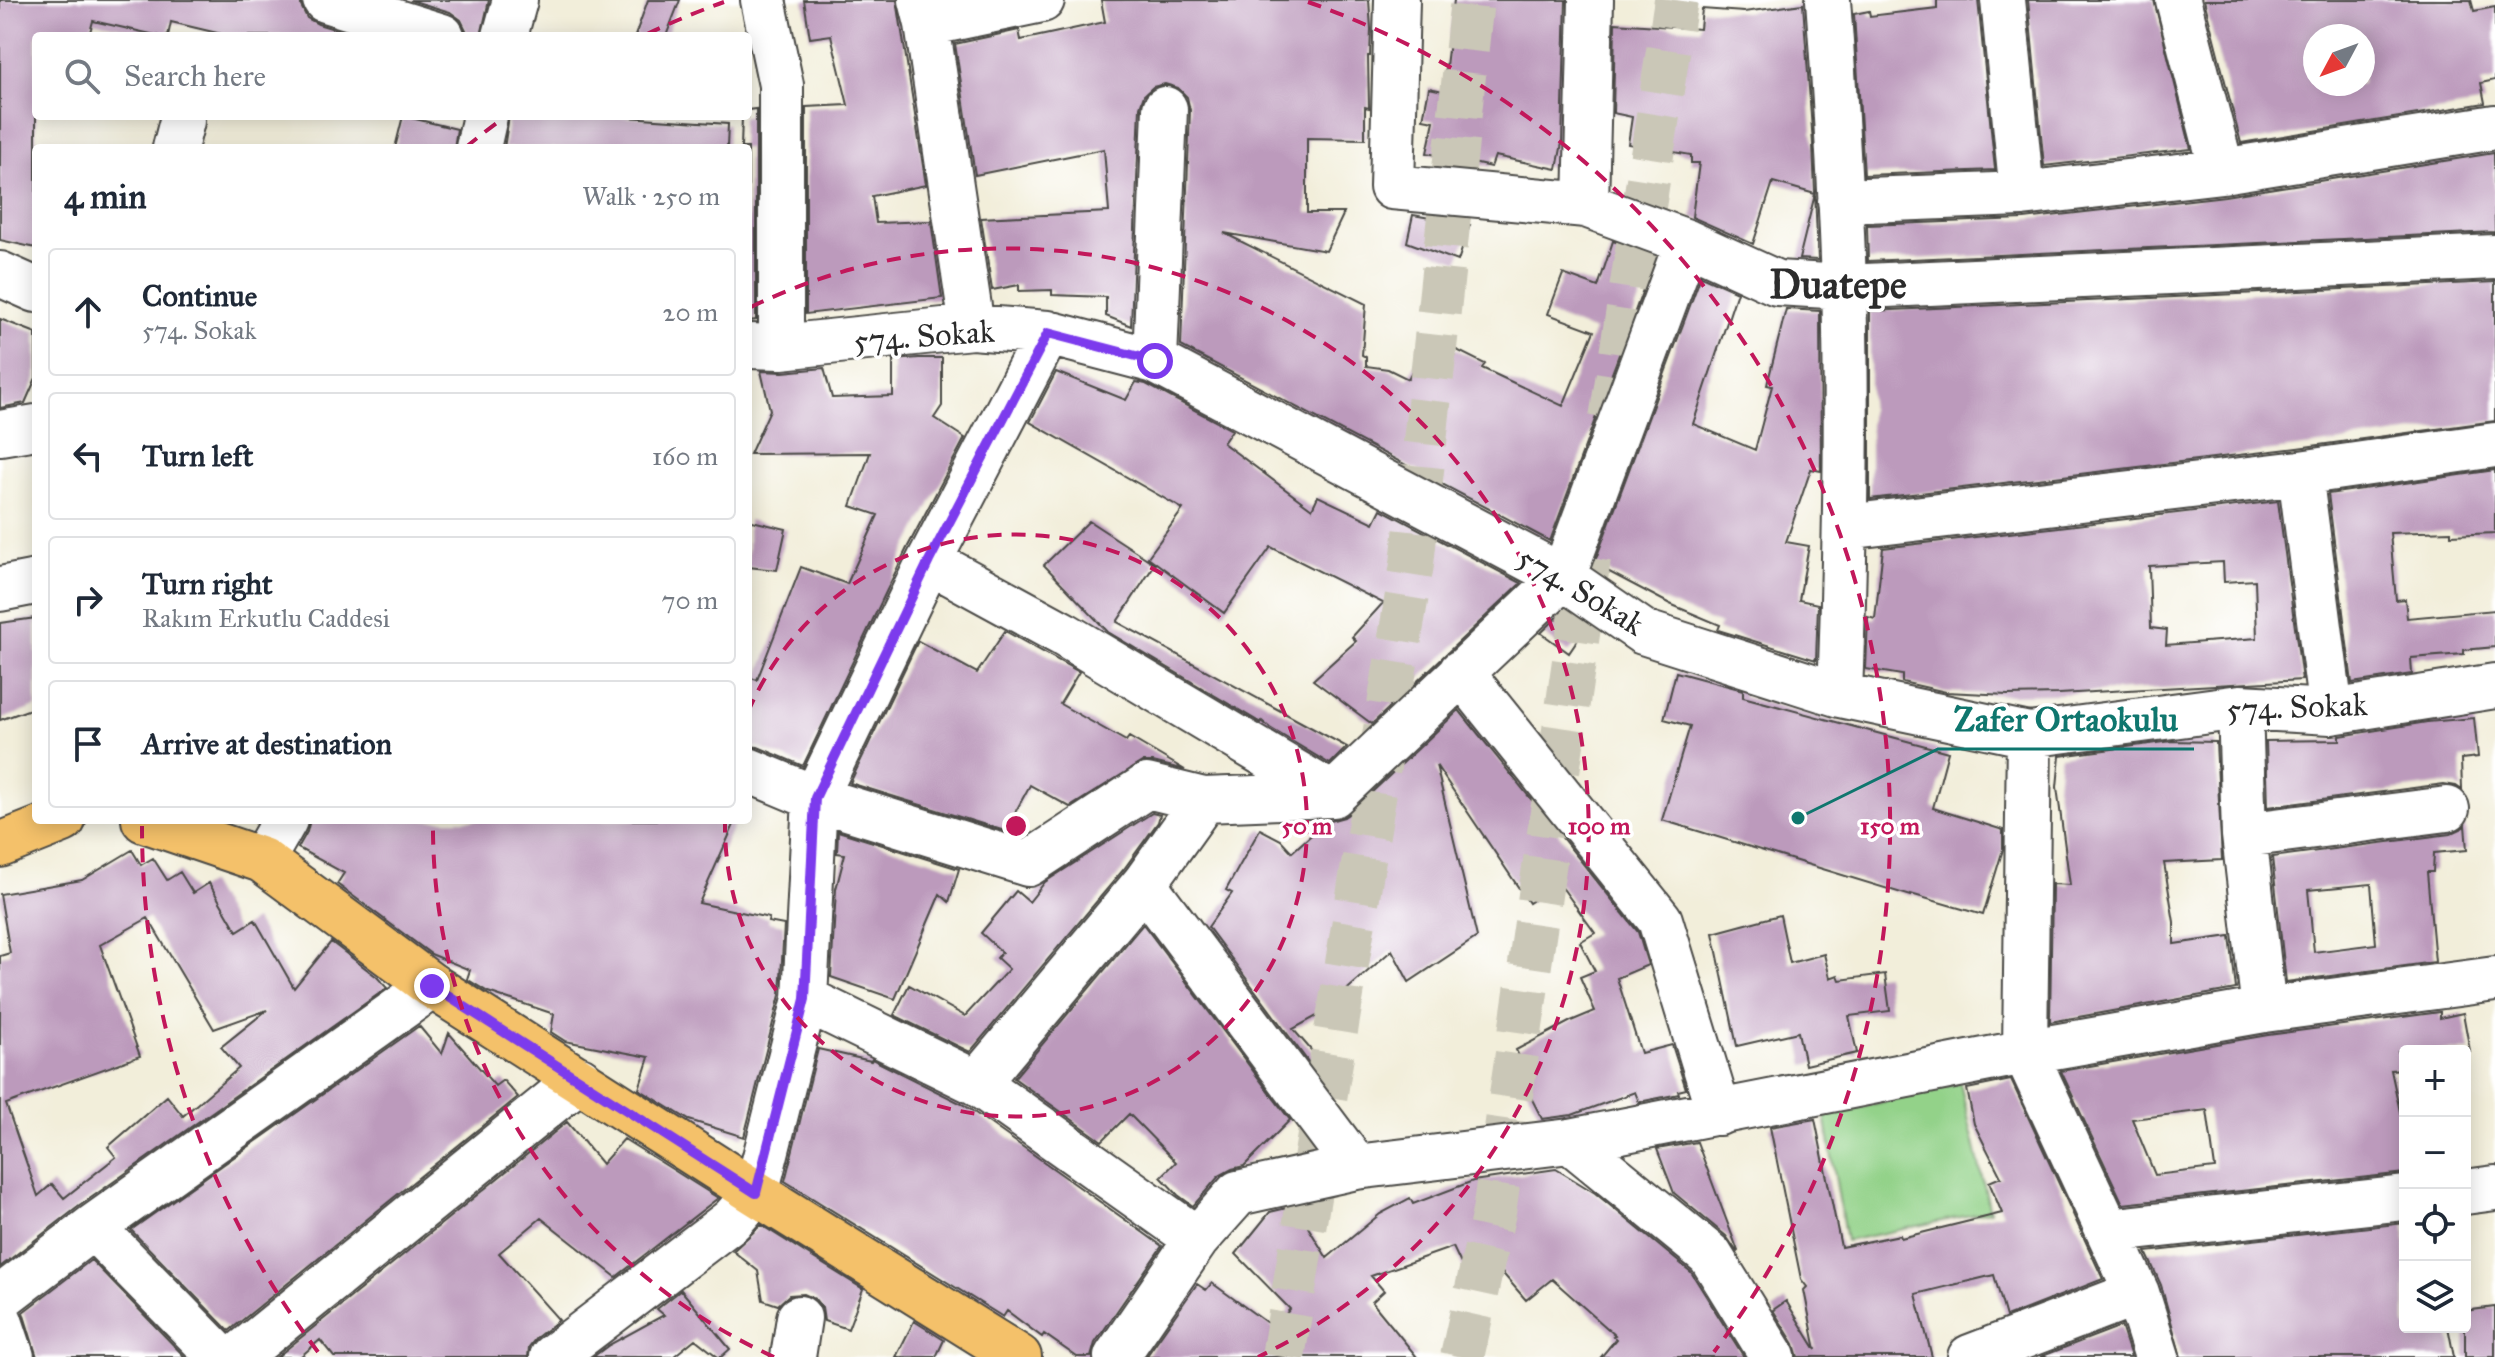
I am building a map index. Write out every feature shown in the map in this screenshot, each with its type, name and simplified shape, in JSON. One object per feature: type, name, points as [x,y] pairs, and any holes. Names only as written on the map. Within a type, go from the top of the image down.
[{"type":"main road","points":[[0,845],[53,824]]},
{"type":"main road","points":[[156,824],[262,860],[432,986],[1019,1357]]},
{"type":"street","points":[[325,0],[429,32]]},
{"type":"street","points":[[506,32],[515,0]]},
{"type":"street","points":[[763,0],[781,85],[765,346]]},
{"type":"street","points":[[972,327],[924,12],[1042,0]]},
{"type":"street","points":[[1397,0],[1392,187],[1586,205],[1687,242],[1777,283],[1844,287],[2495,257]]},
{"type":"street","points":[[1586,205],[1591,0]]},
{"type":"street","points":[[1828,0],[1844,287],[1846,527],[1840,695]]},
{"type":"street","points":[[2003,0],[2022,194]]},
{"type":"street","points":[[2178,0],[2222,171]]},
{"type":"street","points":[[1155,361],[1165,109]]},
{"type":"street","points":[[479,144],[484,120]]},
{"type":"street","points":[[1840,201],[2022,194],[2222,171],[2495,127]]},
{"type":"street","points":[[752,772],[815,798],[1028,864],[1147,786],[1204,800],[1333,795],[1563,577],[1687,242]]},
{"type":"street","points":[[0,274],[32,288]]},
{"type":"street","name":"574. Sokak","points":[[765,346],[972,327],[1048,333],[1155,361],[1563,577],[1643,632],[1840,695],[2029,735],[2240,707],[2331,712],[2495,686]]},
{"type":"street","points":[[567,1352],[732,1220],[756,1193],[805,999],[815,798],[929,561],[1048,333]]},
{"type":"street","points":[[0,433],[32,428]]},
{"type":"street","points":[[1846,527],[2300,473],[2495,445]]},
{"type":"street","points":[[2300,473],[2331,712]]},
{"type":"street","points":[[929,561],[1065,635],[1333,795]]},
{"type":"street","points":[[0,589],[32,583]]},
{"type":"street","points":[[1461,672],[1660,920],[1719,1113]]},
{"type":"street","points":[[2240,707],[2244,835],[2264,1010]]},
{"type":"street","points":[[2029,735],[2025,1052],[2137,1293],[2157,1357]]},
{"type":"street","points":[[977,1083],[1144,884],[1204,800]]},
{"type":"street","points":[[2244,835],[2447,809]]},
{"type":"street","points":[[262,860],[283,824]]},
{"type":"street","points":[[1144,884],[1356,1167]]},
{"type":"street","points":[[1116,1357],[1197,1239],[1238,1193],[1356,1167],[1570,1141],[2025,1052],[2264,1010],[2495,979]]},
{"type":"street","points":[[0,1298],[93,1227],[432,986]]},
{"type":"street","points":[[805,999],[977,1083],[1197,1239]]},
{"type":"street","points":[[237,1357],[580,1079]]},
{"type":"street","points":[[1570,1141],[1710,1255],[1773,1357]]},
{"type":"street","points":[[2471,1191],[2495,1188]]},
{"type":"street","points":[[2108,1231],[2399,1199]]},
{"type":"street","points":[[93,1227],[220,1357]]},
{"type":"street","points":[[1970,1357],[2137,1293]]},
{"type":"street","points":[[0,1321],[12,1357]]},
{"type":"green space","points":[[1960,1083],[1990,1211],[1846,1241],[1825,1116]]},
{"type":"building","points":[[0,0],[301,0],[307,18],[344,32],[213,32],[171,22],[169,32],[142,32],[93,21],[90,32],[32,32],[32,120],[36,120],[36,144],[32,144],[32,247],[0,240]]},
{"type":"building","points":[[410,0],[489,0],[482,32],[466,32],[461,20],[450,12]]},
{"type":"building","points":[[648,0],[680,0],[668,32],[636,32]]},
{"type":"building","points":[[804,0],[897,0],[926,185],[872,196],[876,223],[931,221],[942,298],[806,314],[806,107],[848,105],[831,35],[810,38]]},
{"type":"building","points":[[1101,0],[1369,0],[1369,108],[1365,107],[1365,139],[1307,138],[1307,213],[1344,213],[1326,251],[1224,233],[1366,304],[1362,355],[1366,357],[1366,366],[1388,369],[1408,379],[1429,336],[1485,364],[1482,368],[1563,406],[1594,331],[1548,314],[1563,274],[1598,287],[1613,241],[1655,257],[1550,541],[1181,346],[1190,110],[1187,97],[1178,88],[1165,84],[1153,87],[1144,95],[1140,107],[1131,326],[1106,316],[1106,297],[1052,295],[1052,290],[1019,291],[1019,285],[992,290],[981,218],[1109,212],[1104,149],[975,175],[955,44],[1019,30],[1021,40],[1105,22]]},
{"type":"building","points":[[1454,0],[1566,0],[1562,143],[1557,169],[1495,156],[1491,167],[1427,153],[1434,121],[1423,119],[1429,88],[1443,91]]},
{"type":"building","points":[[1937,0],[1978,0],[1995,170],[1864,175],[1854,14],[1869,11],[1870,16],[1937,8]]},
{"type":"building","points":[[2028,0],[2154,0],[2191,149],[2044,166]]},
{"type":"building","points":[[2204,0],[2471,0],[2474,11],[2495,7],[2495,80],[2481,83],[2485,103],[2241,143]]},
{"type":"building","points":[[1803,4],[1813,144],[1818,260],[1799,259],[1815,194],[1773,182],[1753,244],[1692,217],[1699,163],[1691,163],[1691,155],[1628,144],[1632,117],[1613,113],[1615,23],[1700,29],[1702,9],[1744,12]]},
{"type":"building","points":[[756,109],[756,320],[752,320],[752,144],[741,144],[742,120],[752,120],[752,110]]},
{"type":"building","points":[[402,120],[420,120],[457,129],[455,144],[396,144]]},
{"type":"building","points":[[508,120],[670,120],[728,124],[727,144],[505,144]]},
{"type":"building","points":[[2494,153],[2495,232],[1868,261],[1867,225],[2024,219],[2225,196]]},
{"type":"building","points":[[1413,215],[1470,225],[1458,261],[1407,242]]},
{"type":"building","points":[[1701,276],[1737,292],[1693,424],[1755,450],[1772,386],[1767,385],[1786,309],[1820,311],[1821,471],[1811,469],[1786,542],[1809,546],[1799,600],[1818,604],[1816,660],[1718,630],[1720,625],[1670,604],[1594,564]]},
{"type":"building","points":[[2495,282],[2495,421],[1870,499],[1870,311]]},
{"type":"building","points":[[0,319],[32,331],[32,387],[25,403],[0,408]]},
{"type":"building","points":[[942,358],[942,406],[934,418],[965,438],[906,550],[803,766],[752,746],[752,678],[757,680],[801,567],[847,584],[878,515],[851,506],[870,453],[752,454],[770,410],[761,371],[824,368],[832,398],[893,396],[893,360]]},
{"type":"building","points":[[1056,372],[1126,400],[1136,382],[1146,384],[1232,430],[1223,443],[1312,509],[1318,496],[1374,523],[1381,509],[1521,583],[1372,724],[1313,680],[1356,641],[1352,637],[1383,603],[1271,547],[1224,613],[1148,557],[1183,509],[1030,422]]},
{"type":"building","points":[[2495,470],[2495,533],[2390,533],[2396,600],[2405,599],[2407,618],[2495,610],[2495,647],[2464,650],[2464,654],[2411,658],[2412,674],[2352,683],[2328,494]]},
{"type":"building","points":[[2278,501],[2302,680],[2008,695],[1946,692],[1902,682],[1902,675],[1866,669],[1868,617],[1875,619],[1883,548]],"holes":[[[2223,562],[2224,582],[2255,580],[2257,638],[2166,645],[2167,630],[2151,628],[2149,566]]]},
{"type":"building","points":[[752,521],[786,529],[777,570],[752,567]]},
{"type":"building","points":[[1089,521],[1155,564],[1117,622],[1347,747],[1330,764],[1108,632],[1044,565]]},
{"type":"building","points":[[1566,609],[1588,625],[1569,653],[1541,633]]},
{"type":"building","points":[[32,619],[32,708],[0,720],[0,623]]},
{"type":"building","points":[[1005,631],[1079,672],[1060,704],[1126,741],[1129,737],[1185,770],[1142,762],[1070,807],[1030,785],[1005,831],[850,783],[918,641],[977,673]]},
{"type":"building","points":[[1676,672],[1743,690],[1743,697],[1948,752],[1933,808],[2003,830],[2003,849],[1983,915],[1662,820],[1690,726],[1664,719]]},
{"type":"building","points":[[1459,710],[1638,932],[1648,965],[1617,978],[1641,1053],[1672,1045],[1686,1089],[1678,1091],[1679,1094],[1639,1102],[1635,1092],[1572,1115],[1542,1119],[1518,1072],[1525,1069],[1516,1050],[1595,1011],[1580,977],[1595,971],[1580,942],[1595,933],[1559,883],[1529,903],[1436,765],[1477,937],[1409,982],[1392,950],[1317,1016],[1293,1029],[1323,1064],[1315,1071],[1208,927],[1232,893],[1226,890],[1260,829],[1281,840],[1292,852],[1326,822],[1350,813]]},
{"type":"building","points":[[2474,718],[2478,757],[2461,759],[2462,790],[2444,784],[2268,807],[2266,741],[2340,740],[2340,736]]},
{"type":"building","points":[[2172,741],[2216,742],[2222,860],[2164,863],[2174,922],[2174,944],[2230,936],[2236,989],[2050,1022],[2052,884],[2070,885],[2057,787],[2060,756]]},
{"type":"building","points":[[1152,813],[1160,815],[1158,822],[1124,869],[970,1052],[894,1015],[909,985],[965,1016],[1009,969],[997,958],[1002,952],[981,933],[1016,891],[1029,902],[1045,882]]},
{"type":"building","points":[[309,824],[734,824],[699,903],[769,918],[768,922],[784,925],[780,995],[744,1137],[689,1120],[639,1089],[649,1057],[565,1041],[551,1032],[554,1014],[488,992],[467,979],[470,970],[431,954],[337,884],[344,873],[298,848]]},
{"type":"building","points":[[2465,825],[2467,850],[2434,853],[2433,872],[2427,872],[2435,962],[2286,982],[2272,857],[2450,834]],"holes":[[[2371,884],[2376,944],[2314,952],[2308,890]]]},
{"type":"building","points":[[838,831],[959,869],[949,902],[940,894],[895,999],[831,977],[836,889],[845,854],[837,853]]},
{"type":"building","points":[[132,850],[141,865],[153,858],[167,880],[180,872],[193,893],[209,883],[237,931],[255,920],[294,988],[331,942],[387,988],[78,1207],[0,1267],[0,956],[10,953],[0,894],[82,880]],"holes":[[[148,918],[214,1029],[267,1010],[221,1047],[239,1068],[183,1116],[167,1096],[108,1147],[116,1157],[64,1198],[52,1184],[38,1196],[6,1104],[140,1056],[100,945]]]},
{"type":"building","points":[[1780,915],[1790,963],[1824,954],[1830,978],[1838,975],[1840,980],[1885,974],[1890,1011],[1849,1016],[1857,1053],[1805,1065],[1798,1032],[1737,1046],[1713,933]]},
{"type":"building","points":[[1143,924],[1290,1120],[1244,1166],[1219,1176],[1193,1206],[1161,1177],[1176,1162],[1129,1114],[1102,1141],[1014,1078]]},
{"type":"building","points":[[2440,1012],[2440,1018],[2463,1013],[2469,1045],[2399,1045],[2399,1069],[2391,1070],[2399,1107],[2399,1174],[2123,1204],[2061,1071],[2268,1035]],"holes":[[[2207,1110],[2215,1168],[2155,1175],[2132,1119]]]},
{"type":"building","points":[[419,1026],[442,1054],[449,1033],[495,1086],[503,1080],[518,1097],[229,1331],[131,1230]]},
{"type":"building","points":[[818,1049],[872,1059],[964,1105],[1162,1246],[1095,1343],[1091,1357],[1077,1357],[1044,1334],[1042,1337],[1007,1311],[1003,1317],[785,1181]]},
{"type":"building","points":[[2011,1080],[2103,1279],[2006,1317],[1994,1275],[1916,1294],[1932,1357],[1798,1357],[1794,1344],[1773,1310],[1786,1301],[1816,1350],[1804,1290],[1807,1287],[1801,1279],[1770,1127],[1815,1119],[1841,1247],[1900,1235],[1901,1238],[2002,1213],[1989,1182],[2001,1177],[1974,1124],[1967,1089]]},
{"type":"building","points":[[567,1122],[602,1164],[624,1139],[718,1198],[616,1277],[541,1218],[499,1253],[559,1320],[536,1338],[529,1347],[528,1357],[334,1357],[320,1340],[300,1357],[277,1357]]},
{"type":"building","points":[[1697,1142],[1737,1252],[1726,1236],[1674,1193],[1657,1149]]},
{"type":"building","points":[[1556,1169],[1595,1193],[1691,1272],[1744,1357],[1601,1357],[1616,1339],[1615,1335],[1552,1279],[1526,1300],[1499,1269],[1470,1283],[1453,1247],[1371,1276],[1384,1291],[1372,1302],[1417,1357],[1146,1357],[1197,1284],[1206,1290],[1212,1283],[1274,1328],[1290,1309],[1236,1254],[1270,1212],[1295,1206],[1327,1258],[1380,1214],[1410,1198],[1413,1204],[1473,1181]]},
{"type":"building","points":[[2399,1224],[2399,1333],[2449,1333],[2454,1357],[2181,1357],[2161,1285],[2146,1252]]},
{"type":"building","points":[[761,1225],[863,1289],[848,1329],[824,1321],[822,1308],[815,1299],[804,1294],[789,1295],[778,1305],[763,1300],[758,1271],[733,1251]]},
{"type":"building","points":[[91,1260],[185,1357],[37,1357],[23,1312]]},
{"type":"building","points":[[681,1290],[730,1349],[721,1357],[695,1339],[673,1357],[593,1357],[664,1315],[657,1309]]},
{"type":"building","points":[[2495,1307],[2495,1357],[2465,1357],[2465,1333],[2471,1333],[2471,1310]]},
{"type":"building","points":[[914,1321],[944,1340],[936,1357],[896,1357]]},
{"type":"building","points":[[2121,1326],[2131,1357],[2040,1357]]},
{"type":"tunnel","points":[[1283,1357],[1412,564],[1472,0]]},
{"type":"tunnel","points":[[1611,419],[1676,0]]},
{"type":"tunnel","points":[[1462,1357],[1494,1212],[1589,558]]},
{"type":"place","name":"Zafer Ortaokulu","points":[[1798,818]]},
{"type":"district","name":"Duatepe","points":[[1838,284]]},
{"type":"route","points":[[432,986],[756,1193],[805,999],[815,798],[929,561],[1048,333],[1155,361]]}]
